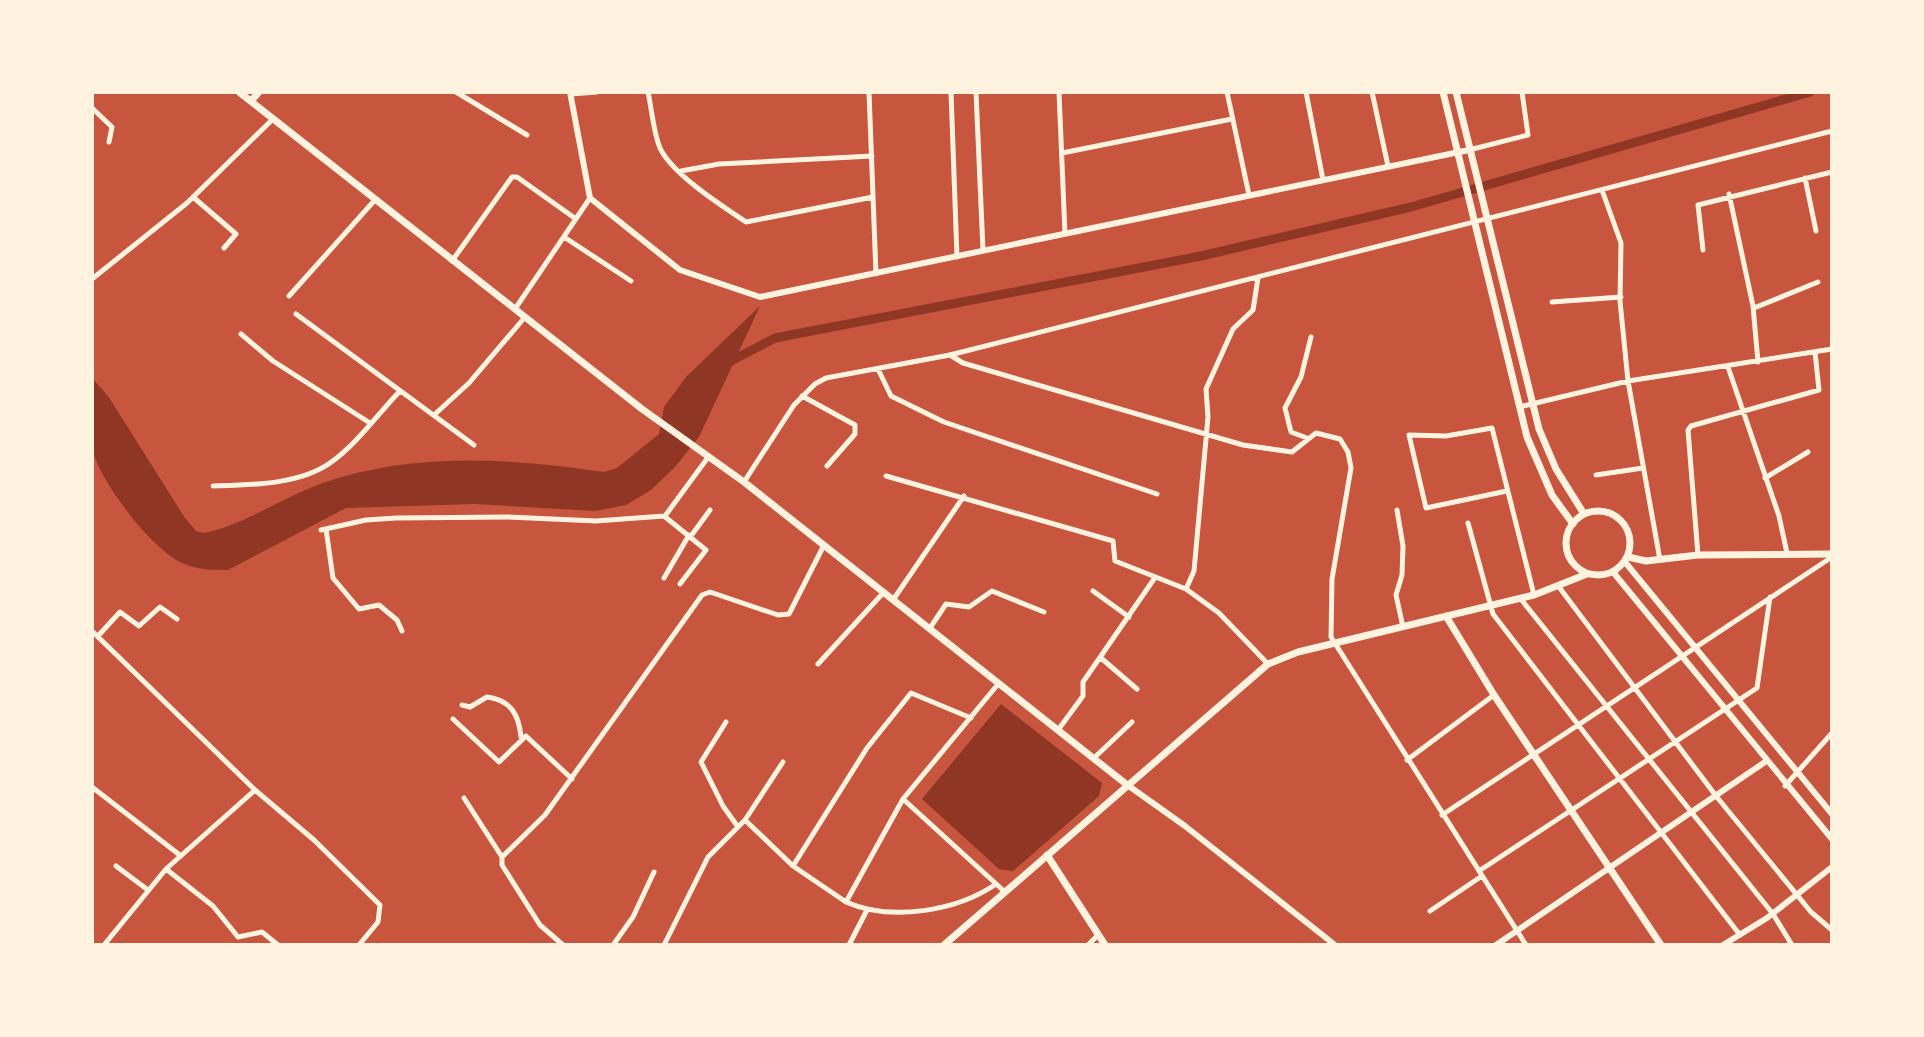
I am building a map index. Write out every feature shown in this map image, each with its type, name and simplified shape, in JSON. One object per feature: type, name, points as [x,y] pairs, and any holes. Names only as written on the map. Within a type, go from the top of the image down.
[{"type":"main road","points":[[239,92],[642,409],[744,482],[1126,784]]},
{"type":"main road","points":[[251,101],[259,92]]},
{"type":"main road","points":[[1443,92],[1518,407],[1536,463],[1552,495],[1573,524]]},
{"type":"main road","points":[[1456,92],[1532,404],[1556,469],[1584,514]]},
{"type":"main road","points":[[1605,512],[1623,522],[1631,542],[1626,560],[1613,572],[1597,576],[1587,574],[1577,568],[1566,550],[1566,540],[1573,524],[1584,514],[1605,512]]},
{"type":"main road","points":[[1626,560],[1698,555],[1832,555]]},
{"type":"main road","points":[[944,945],[1268,664],[1298,652],[1534,595],[1587,574]]},
{"type":"main road","points":[[1446,616],[1494,695],[1661,945]]},
{"type":"main road","points":[[1047,855],[1105,945]]},
{"type":"street","points":[[456,92],[527,135]]},
{"type":"street","points":[[597,92],[571,93],[590,198],[680,270],[760,297],[1456,153],[1528,135],[1522,92]]},
{"type":"street","points":[[648,92],[660,148],[680,171],[713,200],[746,222],[873,197]]},
{"type":"street","points":[[869,92],[876,274]]},
{"type":"street","points":[[951,92],[957,257]]},
{"type":"street","points":[[976,92],[983,250]]},
{"type":"street","points":[[1059,92],[1065,234]]},
{"type":"street","points":[[1227,92],[1249,195]]},
{"type":"street","points":[[1306,92],[1323,180]]},
{"type":"street","points":[[1372,92],[1388,166]]},
{"type":"street","points":[[92,108],[112,127],[109,142]]},
{"type":"street","points":[[92,279],[193,197],[273,119]]},
{"type":"street","points":[[1062,153],[1232,119]]},
{"type":"street","points":[[744,482],[802,396],[826,378],[950,355],[1832,131]]},
{"type":"street","points":[[680,171],[719,164],[872,156]]},
{"type":"street","points":[[1703,250],[1698,205],[1729,194],[1832,172]]},
{"type":"street","points":[[452,261],[512,177],[517,177],[576,219]]},
{"type":"street","points":[[1805,178],[1816,231]]},
{"type":"street","points":[[1602,190],[1621,243],[1621,297],[1628,381],[1660,560]]},
{"type":"street","points":[[1729,194],[1754,308],[1758,362]]},
{"type":"street","points":[[193,197],[236,234],[224,248]]},
{"type":"street","points":[[514,310],[590,198]]},
{"type":"street","points":[[289,296],[374,201]]},
{"type":"street","points":[[564,237],[631,281]]},
{"type":"street","points":[[1186,589],[1194,571],[1209,378],[1233,329],[1253,310],[1258,278]]},
{"type":"street","points":[[1754,308],[1818,282]]},
{"type":"street","points":[[1552,302],[1621,297]]},
{"type":"street","points":[[296,314],[474,445]]},
{"type":"street","points":[[434,415],[469,383],[525,317]]},
{"type":"street","points":[[241,334],[273,361],[370,423]]},
{"type":"street","points":[[1307,438],[1291,432],[1285,408],[1301,377],[1311,337]]},
{"type":"street","points":[[1518,407],[1628,381],[1832,349]]},
{"type":"street","points":[[1698,555],[1688,430],[1691,426],[1819,390],[1815,352]]},
{"type":"street","points":[[950,355],[963,363],[1206,434],[1283,453],[1297,450],[1316,433],[1340,439],[1348,452],[1351,468],[1329,606],[1330,629],[1335,644],[1526,945]]},
{"type":"street","points":[[1728,367],[1741,413],[1784,531],[1787,553]]},
{"type":"street","points":[[878,369],[891,396],[944,422],[1157,494]]},
{"type":"street","points":[[213,486],[290,479],[327,465],[400,391]]},
{"type":"street","points":[[802,396],[855,425],[855,434],[827,466]]},
{"type":"street","points":[[1507,491],[1426,508],[1409,435],[1446,436],[1492,428],[1534,595]]},
{"type":"street","points":[[1765,478],[1808,452]]},
{"type":"street","points":[[664,516],[706,453]]},
{"type":"street","points":[[1596,475],[1643,468]]},
{"type":"street","points":[[886,476],[1113,541],[1115,561],[1154,579],[1186,589],[1219,613],[1268,664]]},
{"type":"street","points":[[893,600],[964,496]]},
{"type":"street","points":[[664,578],[710,510]]},
{"type":"street","points":[[1397,510],[1403,546],[1402,575],[1396,595],[1404,628]]},
{"type":"street","points":[[402,631],[397,620],[379,605],[359,609],[336,583],[324,530],[396,518],[508,517],[596,521],[664,516],[706,550],[680,584]]},
{"type":"street","points":[[1468,523],[1491,606],[1576,726],[1740,936]]},
{"type":"street","points":[[502,857],[540,821],[705,592],[778,615],[789,614],[824,545]]},
{"type":"street","points":[[1442,815],[1832,555]]},
{"type":"street","points":[[1626,560],[1693,649],[1832,814]]},
{"type":"street","points":[[1613,572],[1765,762],[1832,839]]},
{"type":"street","points":[[1058,730],[1082,699],[1083,682],[1154,579]]},
{"type":"street","points":[[1559,587],[1716,796],[1797,895],[1832,930]]},
{"type":"street","points":[[930,628],[946,604],[969,607],[992,591],[1044,612]]},
{"type":"street","points":[[1093,591],[1129,617]]},
{"type":"street","points":[[818,664],[884,592]]},
{"type":"street","points":[[1430,911],[1570,809],[1738,702],[1758,683],[1770,597]]},
{"type":"street","points":[[1520,598],[1604,707],[1773,914],[1792,945]]},
{"type":"street","points":[[98,636],[120,612],[139,626],[160,607],[177,619]]},
{"type":"street","points":[[92,631],[255,790],[314,840],[380,905],[378,922],[359,945]]},
{"type":"street","points":[[1101,658],[1137,689]]},
{"type":"street","points":[[846,902],[903,799],[999,683]]},
{"type":"street","points":[[793,866],[867,748],[911,693],[971,719]]},
{"type":"street","points":[[1407,760],[1494,695]]},
{"type":"street","points":[[462,705],[470,707],[487,697],[504,701],[518,718],[521,737]]},
{"type":"street","points":[[453,719],[499,762],[521,737],[526,736],[572,779]]},
{"type":"street","points":[[726,722],[701,762],[723,806],[738,827]]},
{"type":"street","points":[[1094,758],[1132,722]]},
{"type":"street","points":[[1785,786],[1832,733]]},
{"type":"street","points":[[664,945],[708,857],[745,820],[783,762]]},
{"type":"street","points":[[1496,945],[1765,762]]},
{"type":"street","points":[[1126,784],[1185,826],[1335,945]]},
{"type":"street","points":[[92,787],[181,856]]},
{"type":"street","points":[[104,945],[166,869],[255,790]]},
{"type":"street","points":[[464,798],[502,857],[502,865],[533,915],[563,945]]},
{"type":"street","points":[[903,799],[1005,892]]},
{"type":"street","points":[[745,820],[793,866],[846,902],[867,910],[899,912],[955,903],[974,898],[996,884]]},
{"type":"street","points":[[116,866],[148,890]]},
{"type":"street","points":[[1723,945],[1773,914],[1832,867]]},
{"type":"street","points":[[166,869],[213,906],[238,937],[262,932],[278,945]]},
{"type":"street","points":[[613,945],[633,917],[654,872]]},
{"type":"street","points":[[849,945],[867,910]]},
{"type":"street","points":[[1088,945],[1098,935]]},
{"type":"shaded area","points":[[760,306],[699,437],[651,490],[626,505],[595,511],[475,504],[346,508],[228,570],[206,569],[190,566],[173,557],[145,532],[118,499],[98,466],[91,444],[92,378],[108,396],[185,518],[196,531],[204,533],[234,524],[323,483],[392,466],[498,461],[604,472],[617,468],[659,434],[664,407],[686,377]]},
{"type":"shaded area","points":[[1001,704],[1102,783],[1099,796],[1013,871],[999,869],[922,799]]},
{"type":"waterway","points":[[729,362],[775,338],[1201,256],[1411,207],[1810,92]]}]
